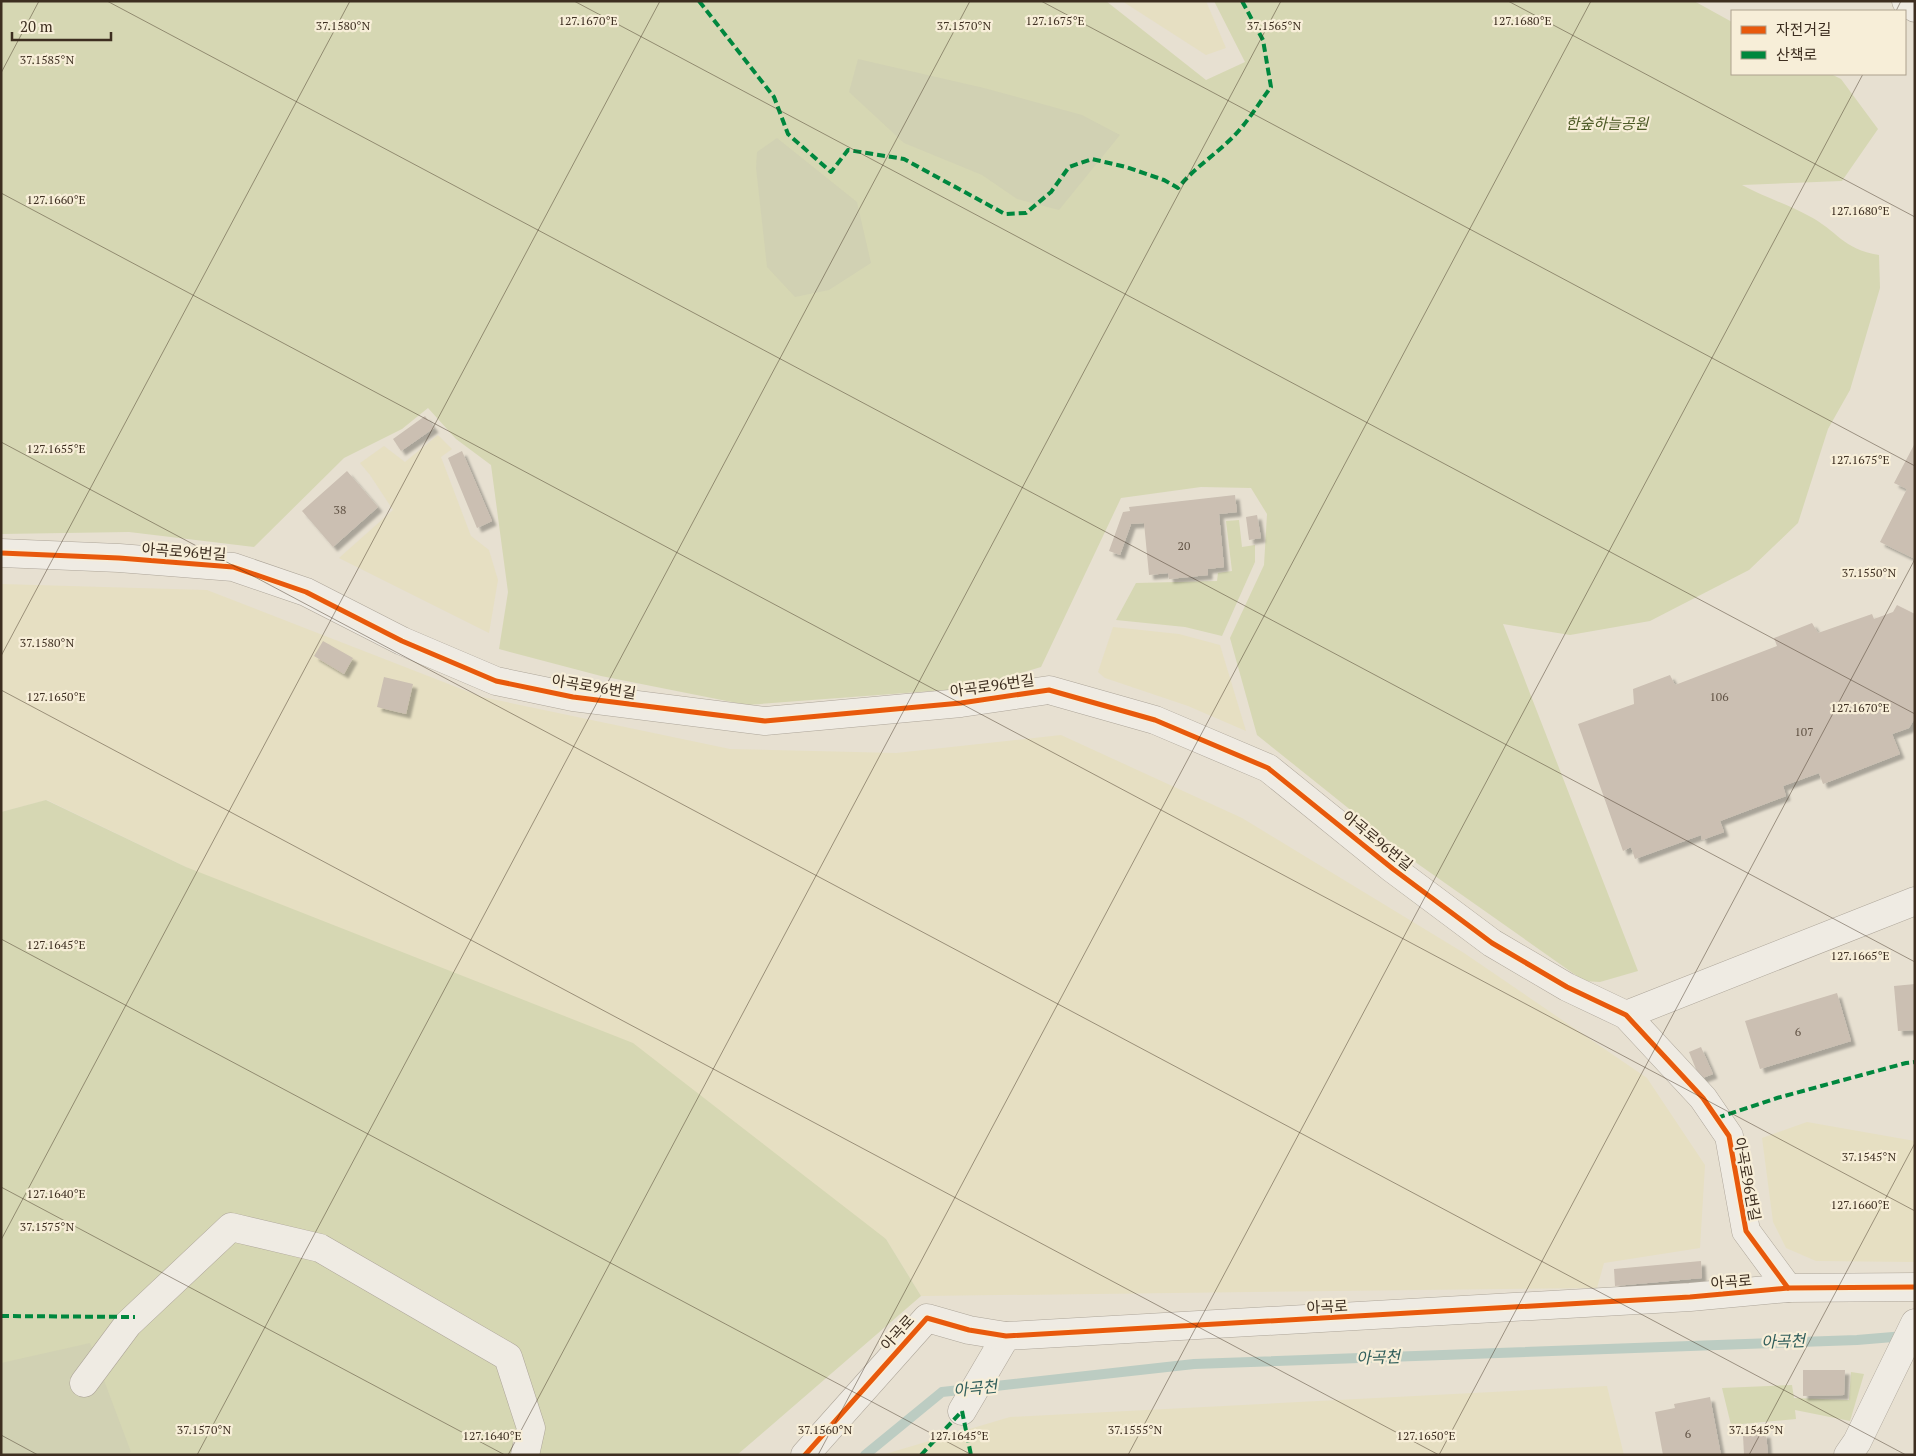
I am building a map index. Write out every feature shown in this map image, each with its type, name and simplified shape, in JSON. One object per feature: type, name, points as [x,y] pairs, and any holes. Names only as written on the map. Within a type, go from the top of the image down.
[{"type":"street","points":[[1906,1],[1915,8]]},
{"type":"street","name":"아곡로96번길","points":[[1,552],[118,558],[233,567],[306,592],[402,641],[496,680],[573,697],[765,720],[960,704],[1049,690],[1146,717],[1268,768],[1393,869],[1492,943],[1567,987],[1626,1015],[1704,1098],[1729,1136],[1746,1231],[1788,1288]]},
{"type":"street","points":[[1626,1015],[1915,901]]},
{"type":"street","points":[[84,1383],[128,1324],[231,1227],[320,1248],[508,1358],[531,1428],[525,1455]]},
{"type":"street","name":"아곡로","points":[[805,1455],[927,1318],[969,1330],[1002,1343],[1670,1299],[1788,1288],[1915,1287]]},
{"type":"street","points":[[1853,1448],[1915,1322]]},
{"type":"street","points":[[962,1411],[1002,1343]]},
{"type":"shaded area","points":[[1122,1],[1206,1],[1226,48],[1206,55]]},
{"type":"shaded area","points":[[438,435],[452,449],[441,457],[471,536],[489,550],[498,580],[489,633],[339,558],[393,510],[360,463],[384,446],[405,462]]},
{"type":"shaded area","points":[[1,584],[207,590],[482,697],[730,749],[896,753],[1061,735],[1242,818],[1464,953],[1647,1078],[1705,1165],[1700,1248],[1604,1263],[1597,1288],[921,1296],[886,1239],[186,867],[47,800],[1,812]]},
{"type":"shaded area","points":[[1113,627],[1179,634],[1220,645],[1246,731],[1188,706],[1105,678],[1098,672]]},
{"type":"shaded area","points":[[1807,1122],[1915,1141],[1915,1262],[1816,1261],[1786,1248],[1773,1222],[1762,1138]]},
{"type":"shaded area","points":[[1607,1386],[1624,1455],[882,1455],[1010,1417]]},
{"type":"green space","name":"한숲하늘공원","points":[[1,1],[1106,1],[1206,80],[1245,62],[1214,1],[1694,1],[1731,21],[1731,75],[1833,75],[1841,79],[1878,129],[1842,181],[1742,185],[1809,216],[1848,244],[1879,255],[1880,288],[1850,390],[1828,429],[1798,523],[1749,570],[1650,621],[1570,635],[1503,624],[1638,971],[1600,982],[1584,981],[1418,864],[1257,735],[1230,638],[1264,565],[1267,514],[1251,488],[1201,487],[1121,498],[1041,667],[972,688],[747,705],[601,676],[499,649],[508,592],[491,465],[456,439],[428,408],[402,429],[344,458],[254,547],[129,532],[1,534]]},
{"type":"green space","points":[[858,59],[984,88],[1082,115],[1120,135],[1059,210],[1017,199],[982,175],[904,143],[849,92]]},
{"type":"green space","points":[[777,138],[857,202],[871,263],[829,290],[795,297],[767,267],[756,168],[757,152]]},
{"type":"green space","points":[[1239,520],[1242,547],[1255,545],[1255,562],[1222,636],[1185,627],[1116,620],[1136,583],[1217,581],[1218,573],[1232,571],[1226,521]]},
{"type":"green space","points":[[46,800],[186,867],[633,1043],[886,1239],[921,1296],[737,1455],[1,1455],[1,812]]},
{"type":"green space","points":[[90,1343],[131,1452],[126,1455],[1,1455],[1,1363]]},
{"type":"green space","points":[[1851,1372],[1864,1374],[1850,1421],[1795,1410],[1796,1419],[1731,1425],[1722,1388],[1792,1385],[1794,1398],[1849,1400]]},
{"type":"building","points":[[425,416],[434,428],[401,451],[393,439]]},
{"type":"building","points":[[1915,443],[1915,559],[1880,542],[1907,489],[1894,483]]},
{"type":"building","points":[[462,451],[492,521],[477,528],[448,458]]},
{"type":"building","points":[[347,471],[378,507],[333,547],[302,511]]},
{"type":"building","points":[[1235,495],[1237,512],[1219,514],[1224,567],[1208,569],[1208,575],[1169,579],[1168,573],[1149,575],[1144,523],[1131,524],[1120,555],[1109,551],[1123,512],[1130,511],[1129,507]]},
{"type":"building","points":[[1257,515],[1261,538],[1249,540],[1246,517]]},
{"type":"building","points":[[1897,605],[1915,614],[1915,718],[1909,728],[1892,734],[1900,754],[1823,784],[1819,773],[1783,786],[1786,796],[1720,821],[1724,832],[1702,840],[1701,835],[1635,859],[1631,847],[1623,851],[1578,724],[1634,704],[1633,689],[1670,675],[1675,685],[1777,646],[1774,638],[1812,623],[1818,633],[1872,614],[1874,619],[1893,612]]},
{"type":"building","points":[[323,641],[353,658],[344,674],[314,656]]},
{"type":"building","points":[[384,677],[413,684],[406,714],[377,707]]},
{"type":"building","points":[[1915,984],[1915,1030],[1898,1031],[1894,986]]},
{"type":"building","points":[[1837,993],[1851,1041],[1760,1069],[1745,1021]]},
{"type":"building","points":[[1701,1047],[1713,1074],[1700,1079],[1689,1052]]},
{"type":"building","points":[[1701,1261],[1702,1278],[1615,1286],[1614,1269]]},
{"type":"building","points":[[1803,1370],[1845,1370],[1844,1395],[1803,1396]]},
{"type":"building","points":[[1710,1397],[1721,1455],[1663,1455],[1655,1412],[1675,1408],[1674,1404]]},
{"type":"building","points":[[1766,1433],[1768,1455],[1744,1455],[1743,1435]]},
{"type":"waterway","name":"아곡천","points":[[865,1455],[942,1392],[1194,1364],[1857,1340],[1905,1336]]},
{"type":"marked path","points":[[699,1],[774,97],[788,134],[831,172],[848,150],[904,159],[1005,214],[1026,213],[1051,192],[1069,167],[1092,159],[1126,167],[1164,180],[1178,188],[1238,131],[1271,87],[1263,40],[1242,1]]},
{"type":"marked path","points":[[1717,1118],[1777,1098],[1915,1062]]},
{"type":"marked path","points":[[1,1316],[135,1317]]},
{"type":"marked path","points":[[962,1411],[971,1455]]},
{"type":"marked path","points":[[921,1455],[962,1411]]},
{"type":"cycle path","points":[[1,553],[119,558],[233,567],[306,592],[402,641],[496,681],[573,697],[765,721],[961,703],[1049,690],[1155,720],[1268,768],[1393,869],[1492,943],[1567,987],[1626,1015],[1703,1098],[1729,1136],[1746,1231],[1788,1288]]},
{"type":"cycle path","points":[[805,1455],[927,1318],[969,1330],[1006,1336],[1690,1297],[1788,1288],[1915,1287]]}]
